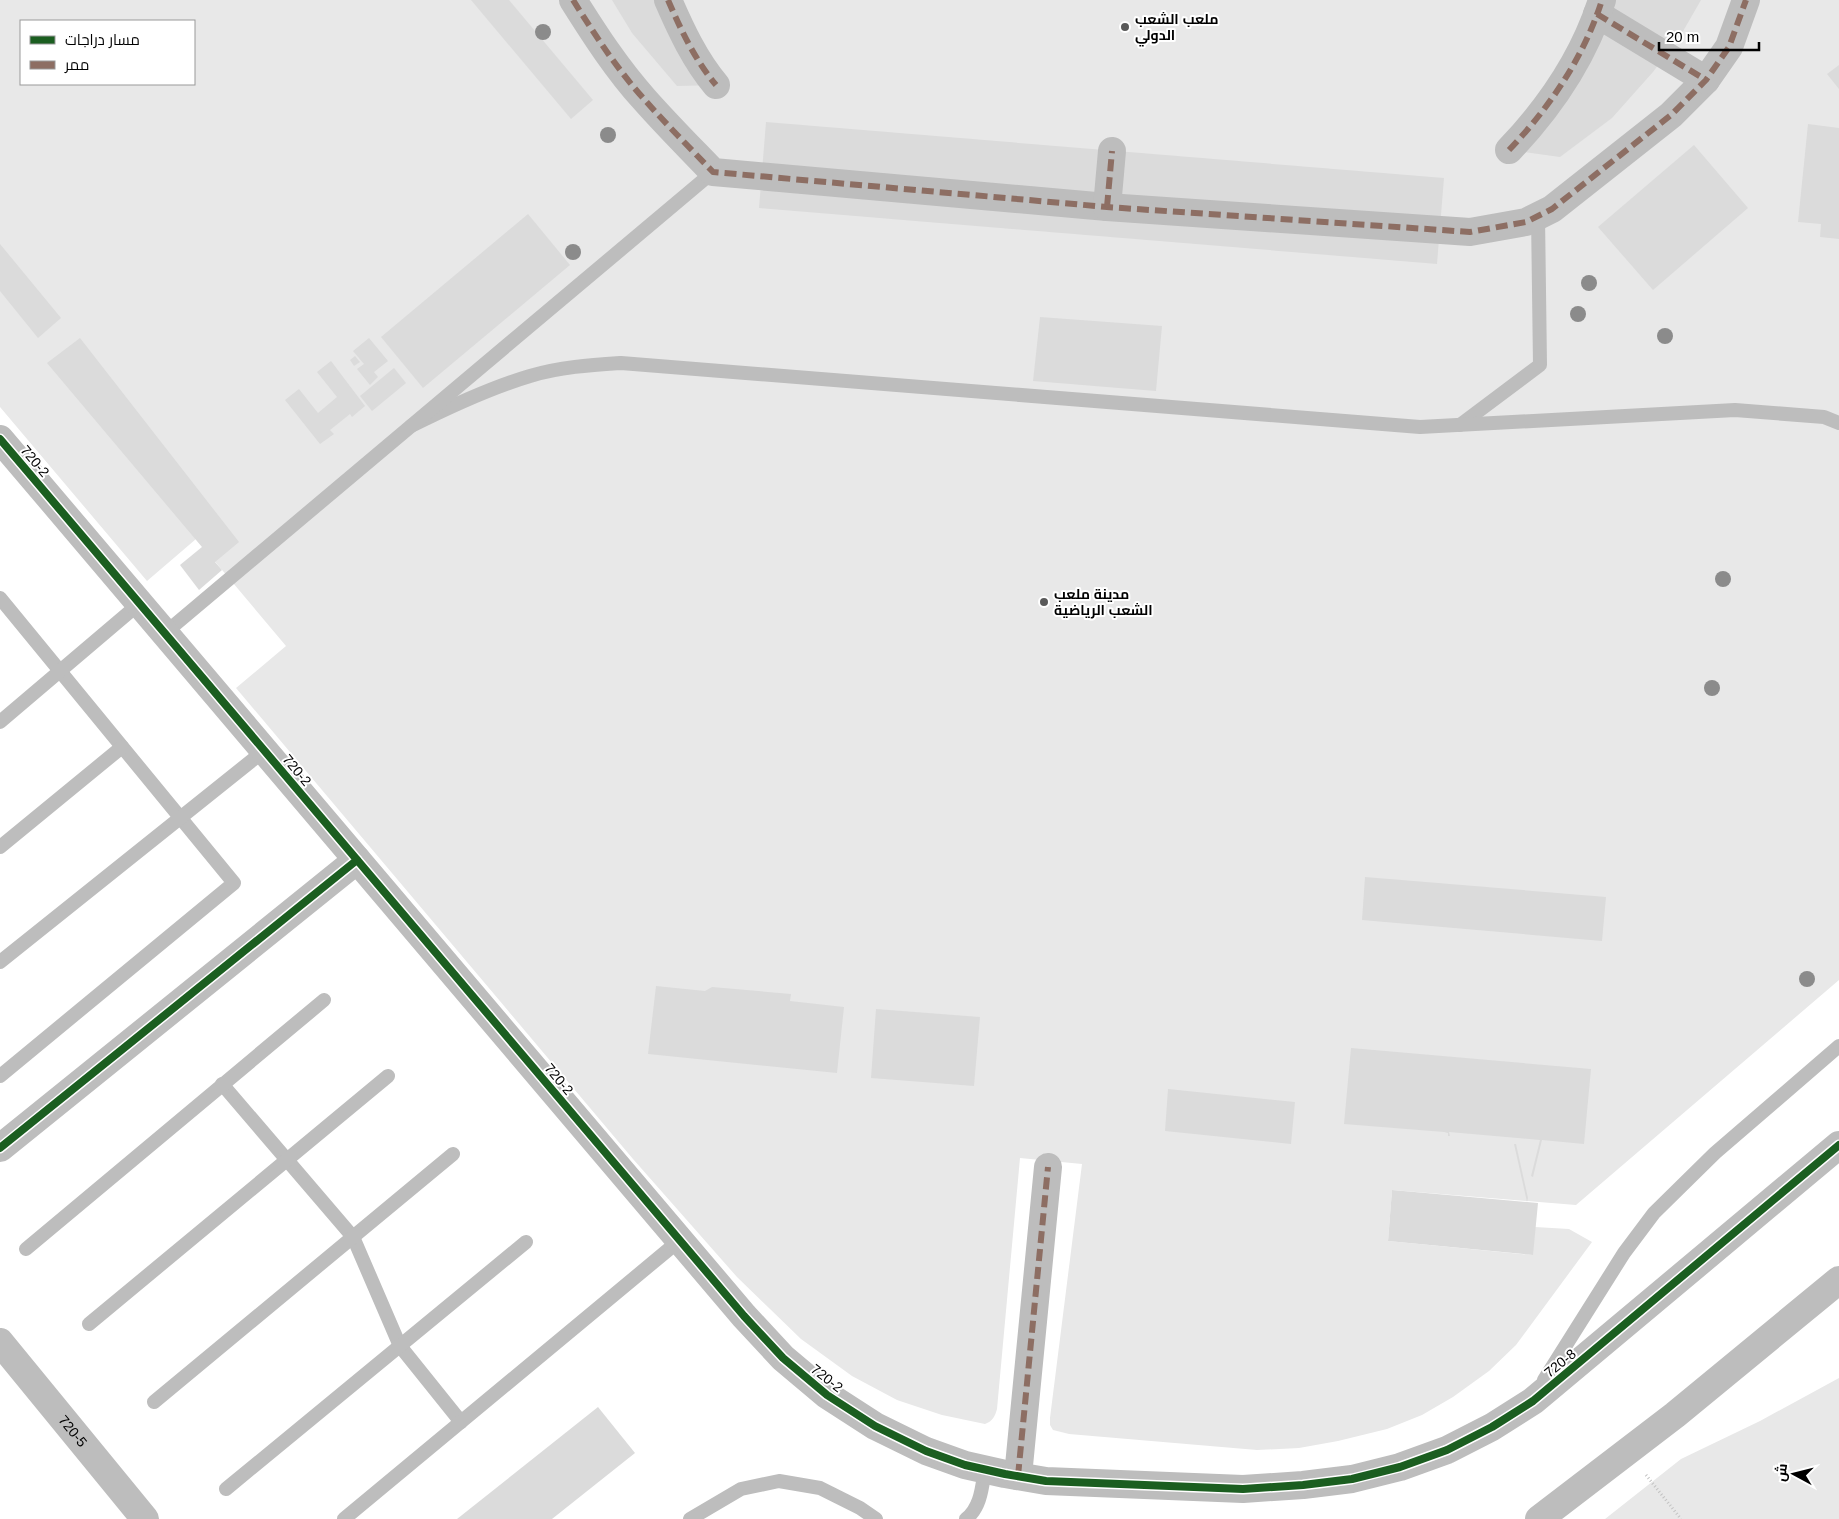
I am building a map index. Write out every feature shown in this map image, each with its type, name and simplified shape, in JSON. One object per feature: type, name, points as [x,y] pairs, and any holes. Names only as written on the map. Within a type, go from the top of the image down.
[{"type":"street","points":[[573,0],[594,34],[622,72],[644,99],[713,172],[1106,207],[1470,232],[1526,222],[1552,209],[1671,115],[1706,80],[1729,47],[1746,0]]},
{"type":"street","points":[[668,0],[692,49],[716,85]]},
{"type":"street","points":[[1509,150],[1532,126],[1567,78],[1600,7],[1706,80]]},
{"type":"street","points":[[1106,207],[1112,151]]},
{"type":"street","name":"720-2","points":[[0,439],[744,1316],[783,1358],[827,1395],[875,1426],[926,1451],[985,1469],[1046,1481],[1242,1489]]},
{"type":"street","points":[[0,1148],[357,860]]},
{"type":"street","name":"720-8","points":[[1242,1489],[1303,1485],[1352,1478],[1400,1467],[1447,1450],[1492,1427],[1527,1405],[1573,1369],[1839,1145]]},
{"type":"street","points":[[1018,1476],[1048,1168]]},
{"type":"street","points":[[1539,1519],[1676,1415],[1839,1280]]},
{"type":"street","name":"720-5","points":[[0,1342],[145,1519]]},
{"type":"lane","points":[[165,634],[713,172]]},
{"type":"lane","points":[[1460,425],[1540,365],[1538,216]]},
{"type":"lane","points":[[411,426],[471,398],[531,375],[573,367],[621,363],[1420,427],[1735,410],[1824,417],[1839,422]]},
{"type":"lane","points":[[0,598],[234,883],[0,1076]]},
{"type":"lane","points":[[0,722],[140,604]]},
{"type":"lane","points":[[0,846],[122,747]]},
{"type":"lane","points":[[0,962],[265,750]]},
{"type":"lane","points":[[26,1249],[324,1000]]},
{"type":"lane","points":[[1527,1405],[1558,1360],[1624,1253],[1654,1213],[1715,1153],[1839,1046]]},
{"type":"lane","points":[[89,1324],[388,1076]]},
{"type":"lane","points":[[222,1084],[353,1237],[400,1346],[461,1422]]},
{"type":"lane","points":[[154,1402],[453,1154]]},
{"type":"lane","points":[[344,1519],[680,1240]]},
{"type":"lane","points":[[226,1488],[526,1242]]},
{"type":"lane","points":[[966,1519],[976,1508],[985,1469]]},
{"type":"lane","points":[[690,1519],[741,1488],[779,1481],[820,1488],[860,1508],[876,1519]]},
{"type":"path","points":[[1627,1452],[1681,1519]]},
{"type":"shaded area","name":"مدينة ملعب الشعب الرياضية","points":[[0,0],[1839,0],[1839,980],[1576,1205],[1392,1190],[1388,1241],[1532,1255],[1535,1227],[1569,1229],[1592,1242],[1516,1345],[1489,1371],[1453,1397],[1422,1415],[1387,1429],[1299,1448],[1257,1450],[1069,1434],[1053,1430],[1050,1425],[1050,1418],[1082,1164],[1020,1158],[997,1409],[992,1420],[985,1424],[942,1415],[897,1400],[852,1376],[801,1339],[737,1277],[633,1159],[236,688],[286,646],[196,539],[147,581],[0,407]]},
{"type":"shaded area","points":[[1839,1378],[1839,1519],[1605,1519],[1681,1459],[1760,1421]]},
{"type":"building","points":[[471,0],[509,0],[593,100],[571,119]]},
{"type":"building","points":[[612,0],[672,0],[721,85],[677,86],[632,33]]},
{"type":"building","points":[[1597,0],[1701,0],[1682,33],[1653,72],[1612,118],[1560,157],[1509,150],[1528,123]]},
{"type":"building","points":[[1839,65],[1839,89],[1827,74]]},
{"type":"building","points":[[766,122],[1444,178],[1437,264],[759,208]]},
{"type":"building","points":[[1808,124],[1839,128],[1839,239],[1820,237],[1821,224],[1798,222]]},
{"type":"building","points":[[1694,145],[1748,208],[1653,290],[1598,227]]},
{"type":"building","points":[[528,214],[570,265],[423,388],[381,337]]},
{"type":"building","points":[[0,244],[61,318],[38,338],[0,291]]},
{"type":"building","points":[[1040,317],[1162,326],[1156,391],[1033,381]]},
{"type":"building","points":[[80,338],[239,542],[215,562],[222,570],[199,590],[180,565],[202,547],[47,363]]},
{"type":"building","points":[[369,338],[388,361],[374,372],[378,377],[370,385],[357,369],[364,364],[353,351]]},
{"type":"building","points":[[355,356],[360,362],[354,366],[350,360]]},
{"type":"building","points":[[331,361],[365,406],[352,417],[350,414],[330,430],[334,434],[320,444],[285,400],[299,389],[318,413],[337,397],[317,372]]},
{"type":"building","points":[[394,368],[406,383],[372,411],[360,396]]},
{"type":"building","points":[[1365,877],[1606,897],[1602,941],[1362,920]]},
{"type":"building","points":[[656,986],[705,991],[712,987],[791,994],[790,1001],[844,1007],[837,1073],[648,1054]]},
{"type":"building","points":[[876,1009],[980,1017],[974,1086],[871,1078]]},
{"type":"building","points":[[1351,1048],[1591,1069],[1584,1144],[1542,1140],[1533,1177],[1531,1176],[1540,1140],[1449,1132],[1450,1136],[1448,1136],[1448,1133],[1444,1132],[1344,1124]]},
{"type":"building","points":[[1168,1089],[1295,1102],[1291,1144],[1165,1131]]},
{"type":"building","points":[[1514,1144],[1516,1144],[1528,1198],[1527,1202]]},
{"type":"building","points":[[1392,1190],[1538,1203],[1533,1255],[1388,1241]]},
{"type":"building","points":[[598,1407],[635,1453],[552,1519],[457,1519]]},
{"type":"marked path","points":[[573,0],[634,88],[713,172],[1107,207],[1470,232],[1526,222],[1552,209],[1671,115],[1706,80],[1729,47],[1746,0]]},
{"type":"marked path","points":[[668,0],[695,55],[716,85]]},
{"type":"marked path","points":[[1509,150],[1552,99],[1564,80],[1586,41],[1602,0]]},
{"type":"marked path","points":[[1597,14],[1706,80]]},
{"type":"marked path","points":[[1107,207],[1112,151]]},
{"type":"marked path","points":[[1018,1476],[1048,1167]]},
{"type":"cycle path","points":[[0,439],[744,1316],[783,1358],[827,1395],[875,1426],[926,1451],[965,1465],[1046,1481],[1243,1489],[1352,1479],[1400,1467],[1447,1450],[1492,1427],[1533,1401],[1839,1145]]},
{"type":"cycle path","points":[[0,1148],[357,860]]},
{"type":"place","name":"ملعب الشعب الدولي","points":[[1125,27]]},
{"type":"place","name":"مدينة ملعب الشعب الرياضية","points":[[1044,602]]}]
